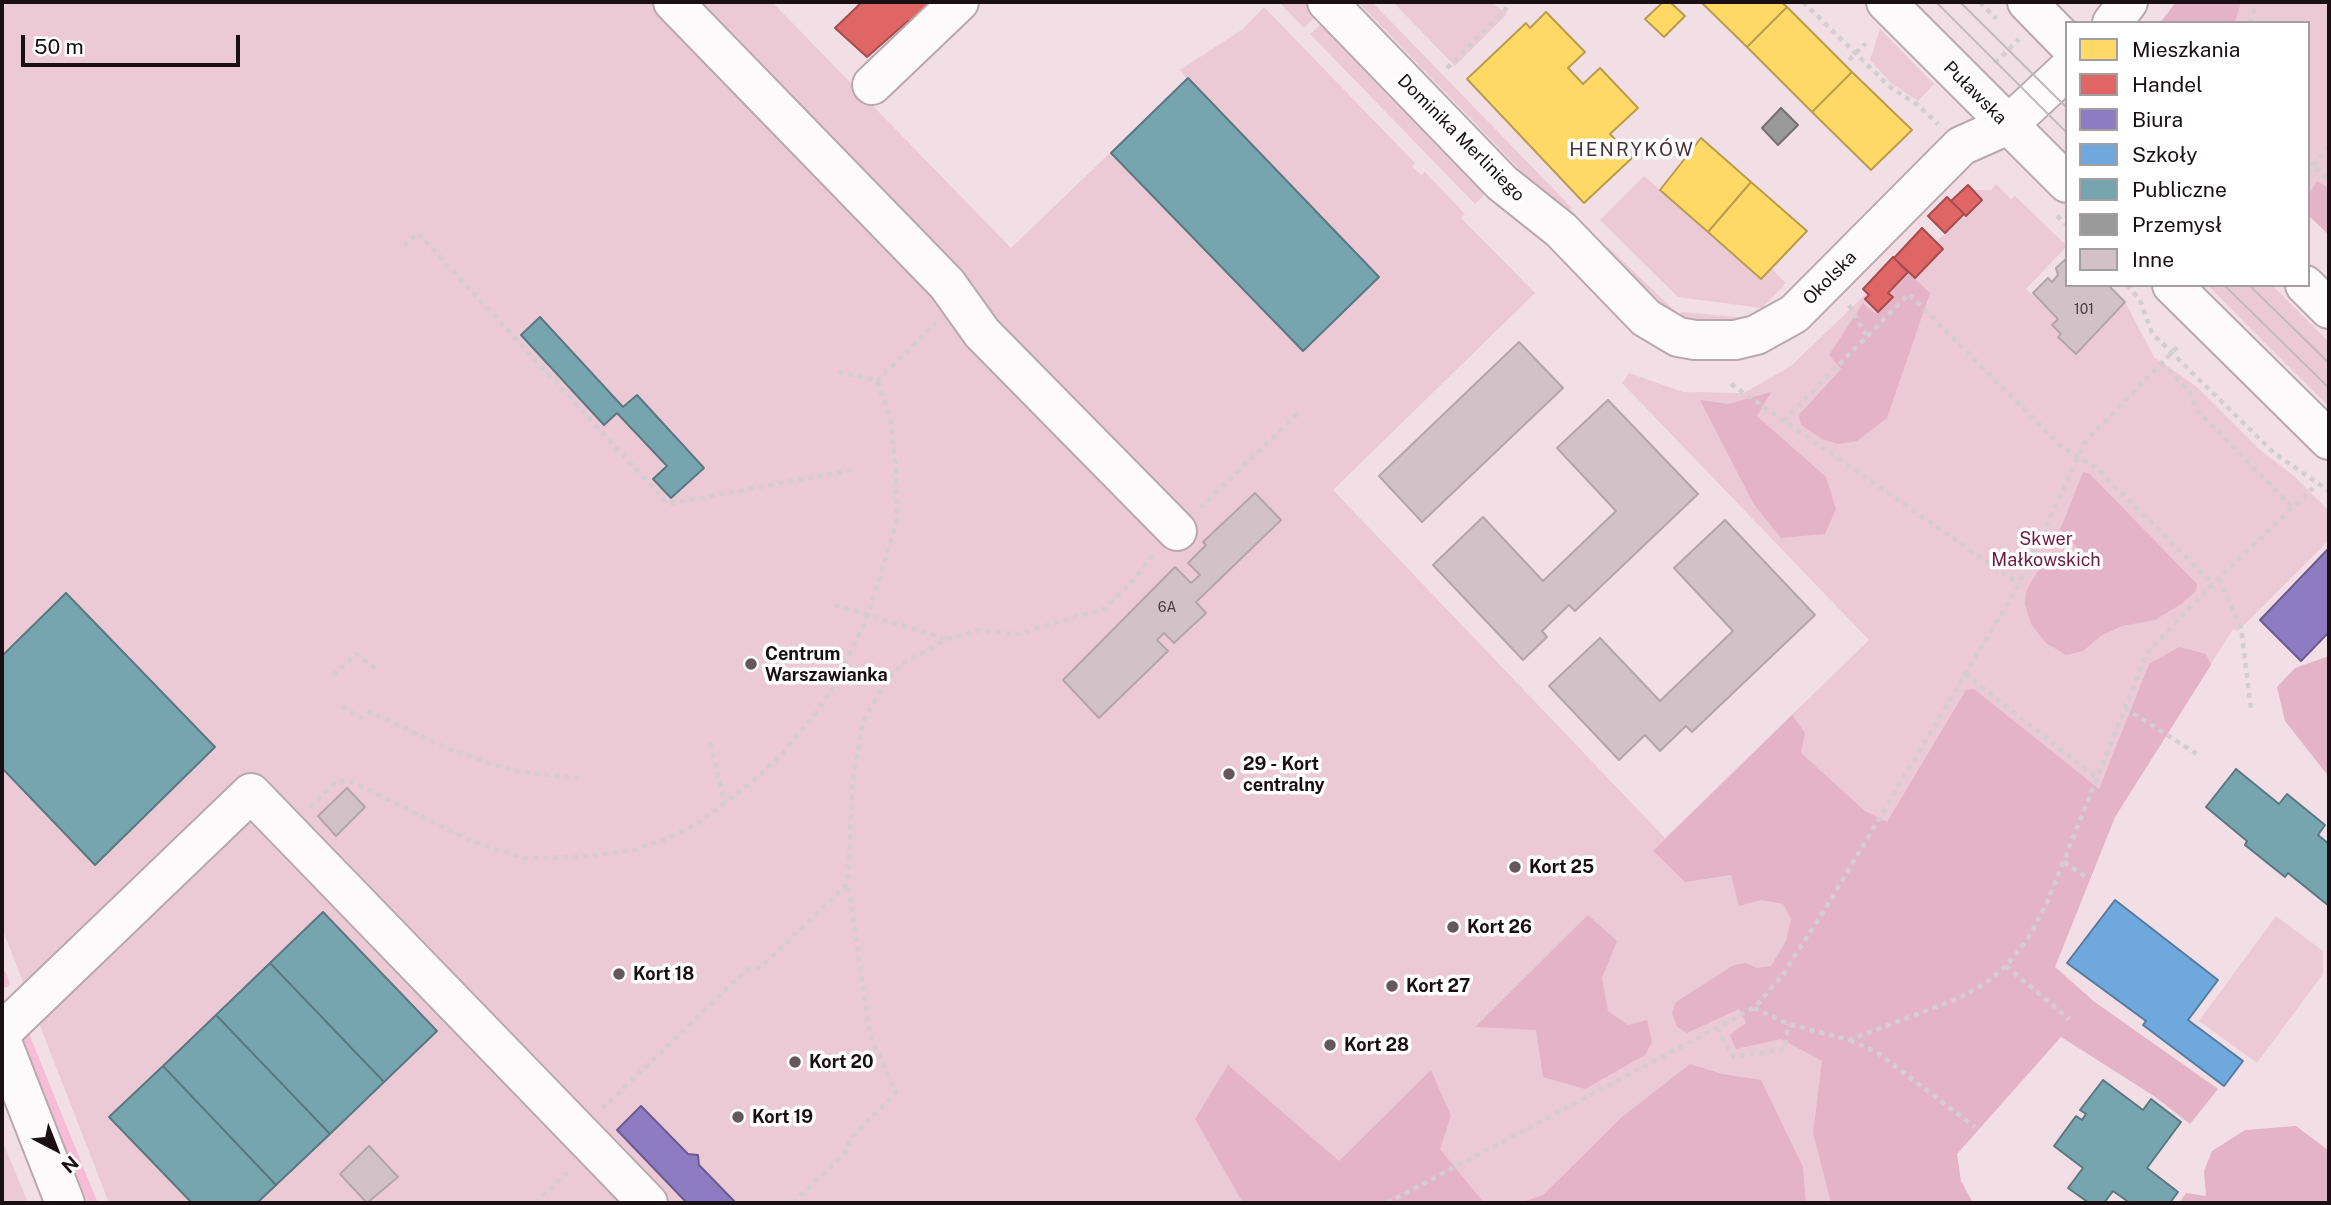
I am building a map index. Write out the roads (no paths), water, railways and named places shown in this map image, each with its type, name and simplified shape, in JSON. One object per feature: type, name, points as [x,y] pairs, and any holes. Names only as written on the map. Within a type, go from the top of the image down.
[{"type":"street","points":[[673,2],[947,284],[982,333],[1177,531]]},
{"type":"street","points":[[872,85],[959,2]]},
{"type":"street","name":"Dominika Merliniego","points":[[1327,2],[1503,183],[1561,230],[1628,300]]},
{"type":"street","name":"Puławska","points":[[1886,2],[2065,181]]},
{"type":"street","points":[[2114,21],[2128,2]]},
{"type":"street","points":[[2013,12],[2065,42]]},
{"type":"street","name":"Okolska","points":[[1628,300],[1662,329],[1678,337],[1695,340],[1735,340],[1776,326],[1794,314],[1961,146],[2008,125],[2065,72]]},
{"type":"street","points":[[2174,287],[2329,440]]},
{"type":"street","points":[[2307,287],[2329,309]]},
{"type":"street","points":[[2,1032],[251,793],[576,1149],[648,1203]]},
{"type":"street","points":[[2,1042],[65,1203]]},
{"type":"waterway","points":[[2,975],[5,983]]},
{"type":"waterway","points":[[23,1031],[93,1203]]},
{"type":"tram line","points":[[1936,2],[2065,131]]},
{"type":"tram line","points":[[1960,2],[2065,106]]},
{"type":"tram line","points":[[2226,287],[2329,388]]},
{"type":"tram line","points":[[2251,287],[2329,363]]},
{"type":"place","name":"Centrum Warszawianka","points":[[751,664]]},
{"type":"place","name":"29 - Kort centralny","points":[[1229,774]]},
{"type":"place","name":"Kort 25","points":[[1515,867]]},
{"type":"place","name":"Kort 26","points":[[1453,927]]},
{"type":"place","name":"Kort 18","points":[[619,974]]},
{"type":"place","name":"Kort 27","points":[[1392,986]]},
{"type":"place","name":"Kort 28","points":[[1330,1045]]},
{"type":"place","name":"Kort 20","points":[[795,1062]]},
{"type":"place","name":"Kort 19","points":[[738,1117]]},
{"type":"district","name":"HENRYKÓW","points":[[1632,150]]},
{"type":"park label","name":"Skwer Małkowskich","points":[[2046,549]]}]
